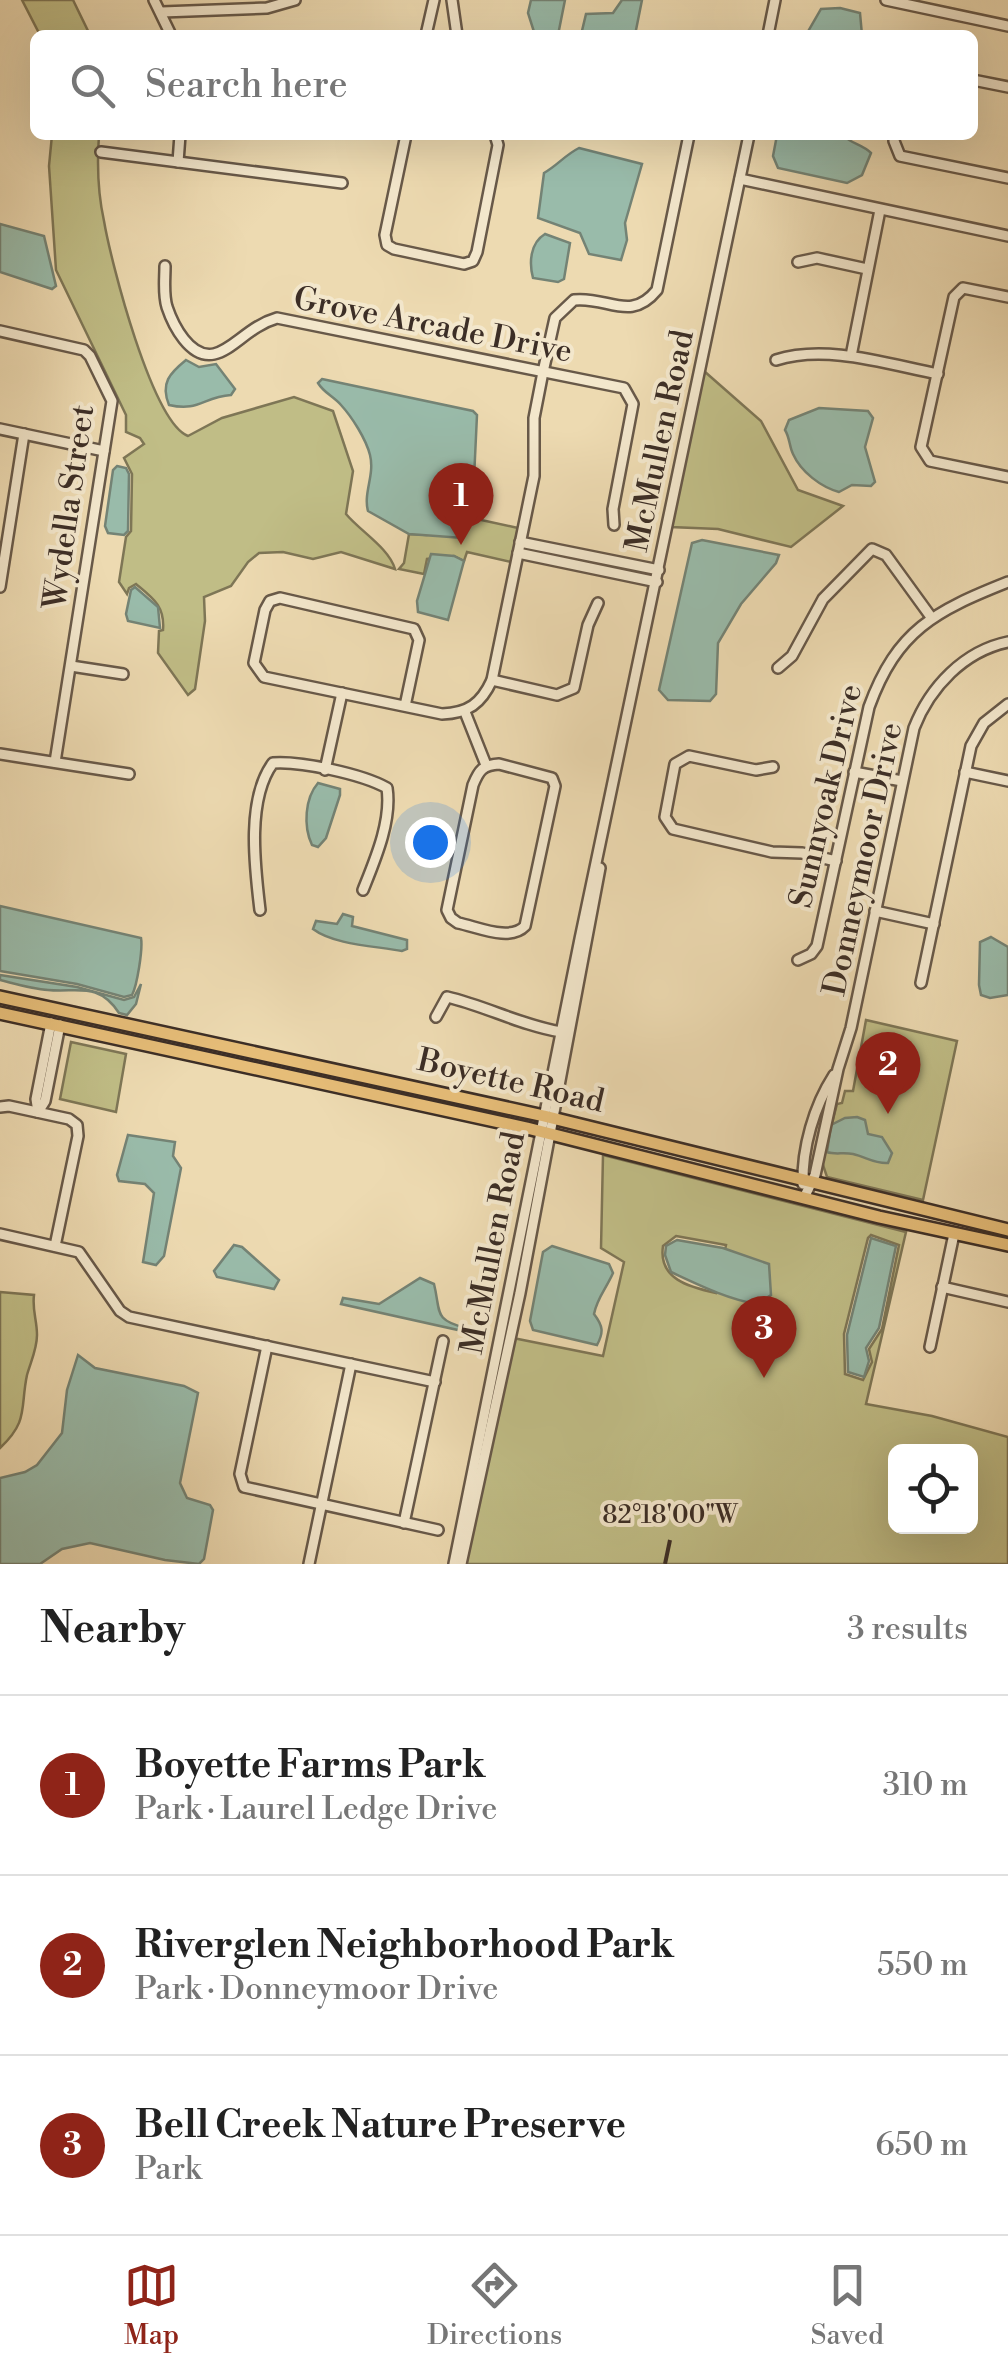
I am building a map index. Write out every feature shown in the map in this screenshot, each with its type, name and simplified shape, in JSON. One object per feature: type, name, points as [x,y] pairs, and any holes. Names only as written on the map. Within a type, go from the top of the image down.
[{"type":"main road","name":"Boyette Road","points":[[0,998],[548,1118],[1008,1230]]},
{"type":"main road","name":"Boyette Road","points":[[0,1013],[545,1132],[1008,1245]]},
{"type":"main road","points":[[55,1024],[73,1020],[134,1032],[146,1028]]},
{"type":"main road","points":[[286,1058],[303,1078],[314,1073],[360,1083],[386,1081]]},
{"type":"street","points":[[154,0],[169,30]]},
{"type":"street","points":[[162,12],[267,8],[295,0]]},
{"type":"street","points":[[427,30],[434,0]]},
{"type":"street","points":[[452,0],[455,30]]},
{"type":"street","points":[[769,30],[775,0]]},
{"type":"street","points":[[886,0],[1008,26]]},
{"type":"street","points":[[978,81],[1008,88]]},
{"type":"street","points":[[178,162],[180,140]]},
{"type":"street","points":[[405,140],[385,235],[388,244],[394,250],[464,264],[473,261],[477,252],[496,140]]},
{"type":"street","points":[[405,706],[418,640],[414,629],[280,598],[270,601],[265,610],[254,662],[256,671],[264,677],[442,714],[465,712],[485,695],[492,680],[534,476],[534,418],[555,318],[574,300],[630,308],[643,304],[657,290],[688,140]]},
{"type":"street","name":"McMullen Road","points":[[458,1564],[607,816],[748,140]]},
{"type":"street","points":[[894,140],[900,156],[1008,178]]},
{"type":"street","points":[[102,152],[342,184]]},
{"type":"street","points":[[740,179],[1008,236]]},
{"type":"street","points":[[850,356],[880,210]]},
{"type":"street","points":[[798,262],[817,258],[867,269]]},
{"type":"street","name":"Grove Arcade Drive","points":[[165,266],[167,308],[181,335],[204,354],[227,348],[258,323],[276,318],[624,388],[634,404],[613,509],[614,525]]},
{"type":"street","points":[[1008,297],[962,288],[954,298],[921,448],[930,461],[1008,477]]},
{"type":"street","name":"Wydella Street","points":[[0,331],[74,346],[90,356],[112,401],[55,762]]},
{"type":"street","points":[[776,360],[788,356],[850,356],[938,374]]},
{"type":"street","points":[[0,430],[104,452]]},
{"type":"street","points":[[0,588],[24,434]]},
{"type":"street","points":[[520,542],[659,570]]},
{"type":"street","points":[[778,668],[792,656],[822,599],[872,549],[886,555],[932,617]]},
{"type":"street","points":[[518,553],[657,582]]},
{"type":"street","name":"Sunnyoak Drive","points":[[798,960],[817,946],[868,708],[880,676],[897,649],[932,617],[966,598],[1008,582]]},
{"type":"street","points":[[492,680],[567,694],[574,688],[588,625],[598,603]]},
{"type":"street","name":"Donneymoor Drive","points":[[804,1198],[852,1028],[902,781],[921,710],[939,685],[978,653],[1008,642]]},
{"type":"street","points":[[71,666],[123,674]]},
{"type":"street","points":[[325,770],[342,693]]},
{"type":"street","points":[[921,983],[976,733],[1008,704]]},
{"type":"street","points":[[465,712],[486,765]]},
{"type":"street","points":[[0,754],[129,774]]},
{"type":"street","points":[[772,768],[756,770],[689,756],[675,764],[666,817],[672,829],[772,852],[802,853],[836,861]]},
{"type":"street","points":[[260,910],[254,835],[266,773],[273,763],[325,770],[387,788],[389,800],[377,855],[363,890]]},
{"type":"street","points":[[486,765],[542,773],[552,778],[555,786],[525,926],[510,934],[458,923],[447,910],[473,784],[486,765]]},
{"type":"street","points":[[854,772],[902,781]]},
{"type":"street","points":[[965,772],[1008,781]]},
{"type":"street","name":"McMullen Road","points":[[548,1118],[561,1032],[594,885]]},
{"type":"street","points":[[875,911],[934,924]]},
{"type":"street","points":[[436,1017],[446,997],[496,1011],[524,1024],[561,1032]]},
{"type":"street","points":[[38,1112],[45,1101],[55,1024]]},
{"type":"street","points":[[0,1107],[69,1118],[78,1130],[55,1246]]},
{"type":"street","points":[[0,1234],[82,1254],[126,1316],[434,1382]]},
{"type":"street","points":[[930,1347],[954,1234]]},
{"type":"street","points":[[942,1287],[1008,1302]]},
{"type":"street","points":[[404,1523],[443,1342]]},
{"type":"street","points":[[267,1346],[241,1481],[250,1490],[438,1530]]},
{"type":"street","points":[[309,1564],[351,1364]]},
{"type":"shaded area","points":[[22,0],[73,0],[88,30],[37,30]]},
{"type":"shaded area","points":[[531,0],[565,0],[559,30],[533,30],[528,13]]},
{"type":"shaded area","points":[[622,0],[642,0],[636,30],[582,30],[586,14],[613,13]]},
{"type":"shaded area","points":[[821,9],[860,13],[862,30],[809,30]]},
{"type":"shaded area","points":[[52,140],[99,140],[100,200],[115,270],[147,373],[174,424],[188,436],[222,418],[294,397],[333,411],[353,471],[346,514],[381,547],[395,569],[341,552],[313,559],[283,552],[259,553],[231,586],[204,597],[205,621],[195,689],[188,695],[158,653],[163,622],[157,603],[136,584],[127,594],[119,582],[126,537],[131,531],[132,474],[124,458],[144,444],[126,432],[126,415],[56,270],[49,166]]},
{"type":"shaded area","points":[[776,140],[849,140],[871,153],[862,175],[847,183],[778,168],[773,156]]},
{"type":"shaded area","points":[[579,148],[642,164],[625,223],[627,240],[621,260],[589,254],[580,233],[538,218],[544,173]]},
{"type":"shaded area","points":[[0,224],[44,236],[56,286],[52,289],[0,272]]},
{"type":"shaded area","points":[[545,234],[570,243],[564,279],[558,282],[533,278],[532,254]]},
{"type":"shaded area","points":[[186,360],[199,367],[216,364],[235,389],[231,395],[187,407],[169,405],[168,379]]},
{"type":"shaded area","points":[[704,371],[761,421],[798,490],[843,506],[791,547],[718,529],[671,527]]},
{"type":"shaded area","points":[[322,379],[477,415],[472,521],[463,538],[409,534],[368,511],[368,449],[350,416],[318,383]]},
{"type":"shaded area","points":[[819,408],[868,411],[873,418],[865,447],[875,482],[871,486],[852,485],[839,492],[812,478],[797,461],[785,430],[789,420]]},
{"type":"shaded area","points":[[117,466],[126,468],[129,474],[128,531],[124,535],[108,533],[105,526],[113,470]]},
{"type":"shaded area","points":[[472,518],[518,528],[511,562],[467,552],[464,561],[454,556],[427,559],[424,574],[399,569],[404,563],[409,534],[427,535]]},
{"type":"shaded area","points":[[702,540],[779,555],[741,604],[718,643],[716,694],[710,701],[668,700],[659,690],[692,543]]},
{"type":"shaded area","points":[[431,554],[464,561],[448,620],[418,612],[417,601]]},
{"type":"shaded area","points":[[135,587],[158,607],[160,628],[128,621],[126,614]]},
{"type":"shaded area","points":[[318,783],[340,789],[340,795],[326,838],[318,847],[312,845],[307,821],[310,796]]},
{"type":"shaded area","points":[[0,906],[141,938],[132,995],[124,997],[77,984],[0,971]]},
{"type":"shaded area","points":[[343,914],[353,917],[352,926],[407,940],[407,949],[344,942],[313,929],[316,921],[337,924]]},
{"type":"shaded area","points":[[991,937],[1008,947],[1008,995],[990,998],[981,995],[979,985],[980,942]]},
{"type":"shaded area","points":[[0,975],[77,987],[124,1000],[134,997],[141,984],[136,1004],[127,1015],[119,1013],[95,992],[36,989],[0,980]]},
{"type":"shaded area","points":[[866,1020],[957,1041],[923,1200],[827,1177],[822,1162],[837,1104],[842,1103],[845,1091],[853,1091]]},
{"type":"shaded area","points":[[71,1042],[126,1054],[116,1112],[60,1099]]},
{"type":"shaded area","points":[[857,1117],[865,1120],[868,1134],[882,1137],[892,1153],[888,1163],[827,1152],[831,1125]]},
{"type":"shaded area","points":[[128,1135],[175,1142],[173,1156],[181,1168],[164,1256],[156,1265],[143,1262],[154,1193],[145,1184],[119,1181],[117,1175]]},
{"type":"shaded area","points":[[603,1155],[906,1232],[866,1404],[932,1416],[1008,1437],[1008,1564],[465,1564],[513,1338],[603,1356],[624,1262],[601,1248]],"holes":[[[871,1235],[899,1245],[882,1329],[869,1349],[872,1362],[863,1380],[845,1374],[844,1334]],[[676,1236],[726,1245],[716,1293],[678,1280],[665,1266],[663,1246]]]},
{"type":"shaded area","points":[[871,1238],[896,1246],[879,1328],[866,1348],[869,1361],[864,1377],[848,1372],[847,1335]]},
{"type":"shaded area","points":[[677,1240],[723,1248],[769,1264],[771,1295],[757,1304],[746,1302],[671,1272],[666,1246]]},
{"type":"shaded area","points":[[234,1245],[242,1247],[279,1280],[274,1289],[217,1277],[214,1271]]},
{"type":"shaded area","points":[[552,1246],[609,1264],[613,1273],[594,1314],[602,1329],[597,1345],[533,1330],[530,1321],[543,1252]]},
{"type":"shaded area","points":[[420,1278],[434,1284],[443,1318],[467,1332],[341,1304],[343,1298],[379,1304]]},
{"type":"shaded area","points":[[0,1292],[34,1295],[37,1335],[22,1414],[0,1448]]},
{"type":"shaded area","points":[[78,1355],[95,1368],[184,1386],[198,1393],[180,1483],[187,1498],[210,1505],[213,1510],[204,1559],[199,1564],[90,1543],[62,1549],[40,1564],[0,1564],[0,1478],[37,1465],[62,1433],[67,1390]]},
{"type":"place","name":"Boyette Farms Park","points":[[461,545]]},
{"type":"place","name":"Riverglen Neighborhood Park","points":[[888,1114]]},
{"type":"place","name":"Bell Creek Nature Preserve","points":[[764,1378]]}]
